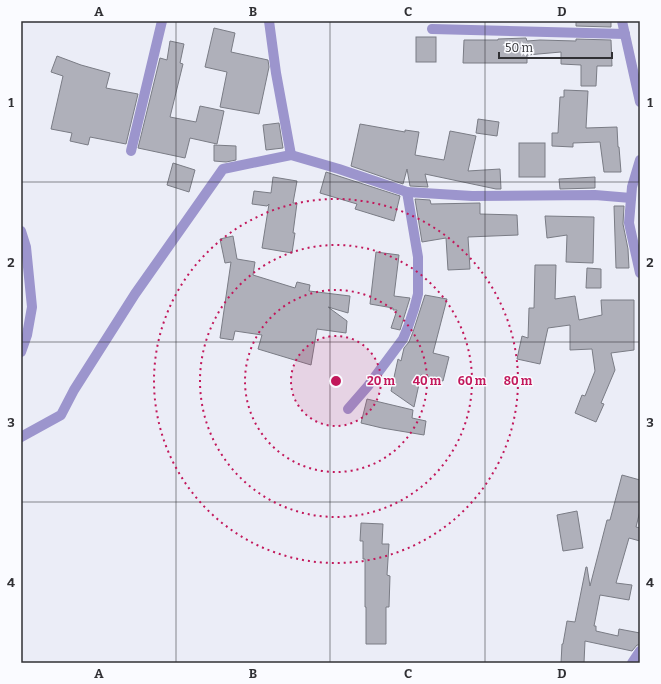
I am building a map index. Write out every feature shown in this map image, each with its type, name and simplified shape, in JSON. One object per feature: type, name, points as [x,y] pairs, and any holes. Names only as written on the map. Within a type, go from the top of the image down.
[{"type":"street","points":[[131,151],[162,21]]},
{"type":"street","points":[[269,21],[276,73],[291,155]]},
{"type":"street","points":[[622,21],[640,102]]},
{"type":"street","points":[[432,29],[625,34]]},
{"type":"street","points":[[21,437],[61,415],[74,390],[135,294],[223,170],[291,155],[339,169],[406,192],[472,196],[595,195],[631,198]]},
{"type":"street","points":[[640,160],[632,187],[629,223],[640,273]]},
{"type":"street","points":[[348,408],[368,386],[403,339],[414,309],[418,289],[418,257],[406,192]]},
{"type":"street","points":[[21,231],[26,247],[32,307],[27,336],[21,352]]},
{"type":"street","points":[[632,663],[640,651]]},
{"type":"building","points":[[576,21],[611,21],[611,27],[576,26]]},
{"type":"building","points":[[214,28],[235,33],[231,52],[268,60],[269,67],[259,114],[220,107],[227,72],[205,67]]},
{"type":"building","points":[[416,37],[436,37],[436,62],[416,62]]},
{"type":"building","points":[[526,38],[527,41],[576,41],[576,39],[611,40],[612,66],[597,66],[596,86],[581,86],[581,65],[561,64],[561,52],[527,55],[527,63],[463,63],[464,40]]},
{"type":"building","points":[[170,41],[184,44],[180,63],[183,64],[170,117],[196,122],[200,106],[224,111],[217,144],[190,138],[185,158],[138,148],[160,58],[167,60]]},
{"type":"building","points":[[57,56],[81,65],[110,73],[106,88],[138,94],[126,144],[90,137],[88,145],[70,141],[72,133],[51,129],[63,76],[51,72]]},
{"type":"building","points":[[564,90],[588,91],[586,128],[617,127],[621,172],[604,172],[600,142],[573,143],[573,147],[552,146],[552,133],[558,133],[560,97],[564,97]]},
{"type":"building","points":[[478,119],[499,122],[497,136],[476,133]]},
{"type":"building","points":[[279,123],[283,148],[266,150],[263,125]]},
{"type":"building","points":[[360,124],[405,132],[405,130],[419,132],[415,155],[444,160],[450,131],[476,136],[468,171],[500,169],[501,189],[425,174],[428,187],[410,186],[407,169],[403,184],[351,166]]},
{"type":"building","points":[[519,143],[545,143],[545,177],[519,177]]},
{"type":"building","points":[[214,145],[236,146],[236,160],[226,162],[214,161]]},
{"type":"building","points":[[173,163],[195,170],[189,192],[167,185]]},
{"type":"building","points":[[326,172],[400,196],[394,221],[355,209],[357,204],[320,193]]},
{"type":"building","points":[[273,177],[297,181],[293,203],[297,203],[292,253],[262,248],[269,204],[267,206],[252,204],[254,191],[271,193]]},
{"type":"building","points":[[595,177],[595,188],[560,189],[559,179]]},
{"type":"building","points":[[415,199],[430,200],[431,204],[480,203],[480,214],[517,215],[518,235],[468,237],[470,269],[448,270],[446,238],[422,242]]},
{"type":"building","points":[[614,206],[624,206],[623,224],[628,249],[629,268],[616,268]]},
{"type":"building","points":[[545,216],[594,217],[593,263],[566,262],[567,235],[547,238]]},
{"type":"building","points":[[233,236],[237,259],[255,262],[253,275],[295,288],[297,282],[310,285],[309,291],[350,296],[348,313],[328,307],[347,321],[346,333],[317,329],[311,365],[258,349],[262,335],[235,331],[233,340],[220,338],[231,262],[225,263],[220,239]]},
{"type":"building","points":[[376,252],[399,255],[394,296],[410,298],[400,330],[391,328],[397,310],[370,304]]},
{"type":"building","points":[[535,265],[556,265],[555,299],[575,296],[579,320],[602,315],[601,300],[634,300],[634,350],[611,353],[615,370],[601,403],[604,404],[596,422],[575,413],[582,395],[585,396],[595,371],[592,349],[570,350],[570,325],[548,328],[540,364],[517,359],[522,336],[528,338],[529,308],[534,308]]},
{"type":"building","points":[[587,268],[601,269],[601,288],[586,288]]},
{"type":"building","points":[[425,295],[447,299],[433,353],[449,357],[443,381],[421,375],[414,407],[391,391],[398,359],[401,361],[404,348],[409,342]]},
{"type":"building","points":[[367,399],[413,410],[412,418],[426,421],[424,435],[361,423]]},
{"type":"building","points":[[622,475],[640,480],[640,511],[636,527],[640,528],[640,541],[629,538],[616,583],[632,585],[629,600],[600,595],[594,626],[596,626],[596,631],[618,636],[619,629],[640,633],[640,645],[637,645],[632,651],[585,641],[584,663],[561,663],[562,644],[567,621],[575,622],[586,567],[590,586],[607,520],[610,520]]},
{"type":"building","points":[[577,511],[583,548],[563,551],[557,515]]},
{"type":"building","points":[[361,523],[383,524],[382,544],[389,544],[387,575],[390,576],[389,607],[386,607],[386,644],[366,644],[365,559],[363,559],[363,541],[360,541]]}]
